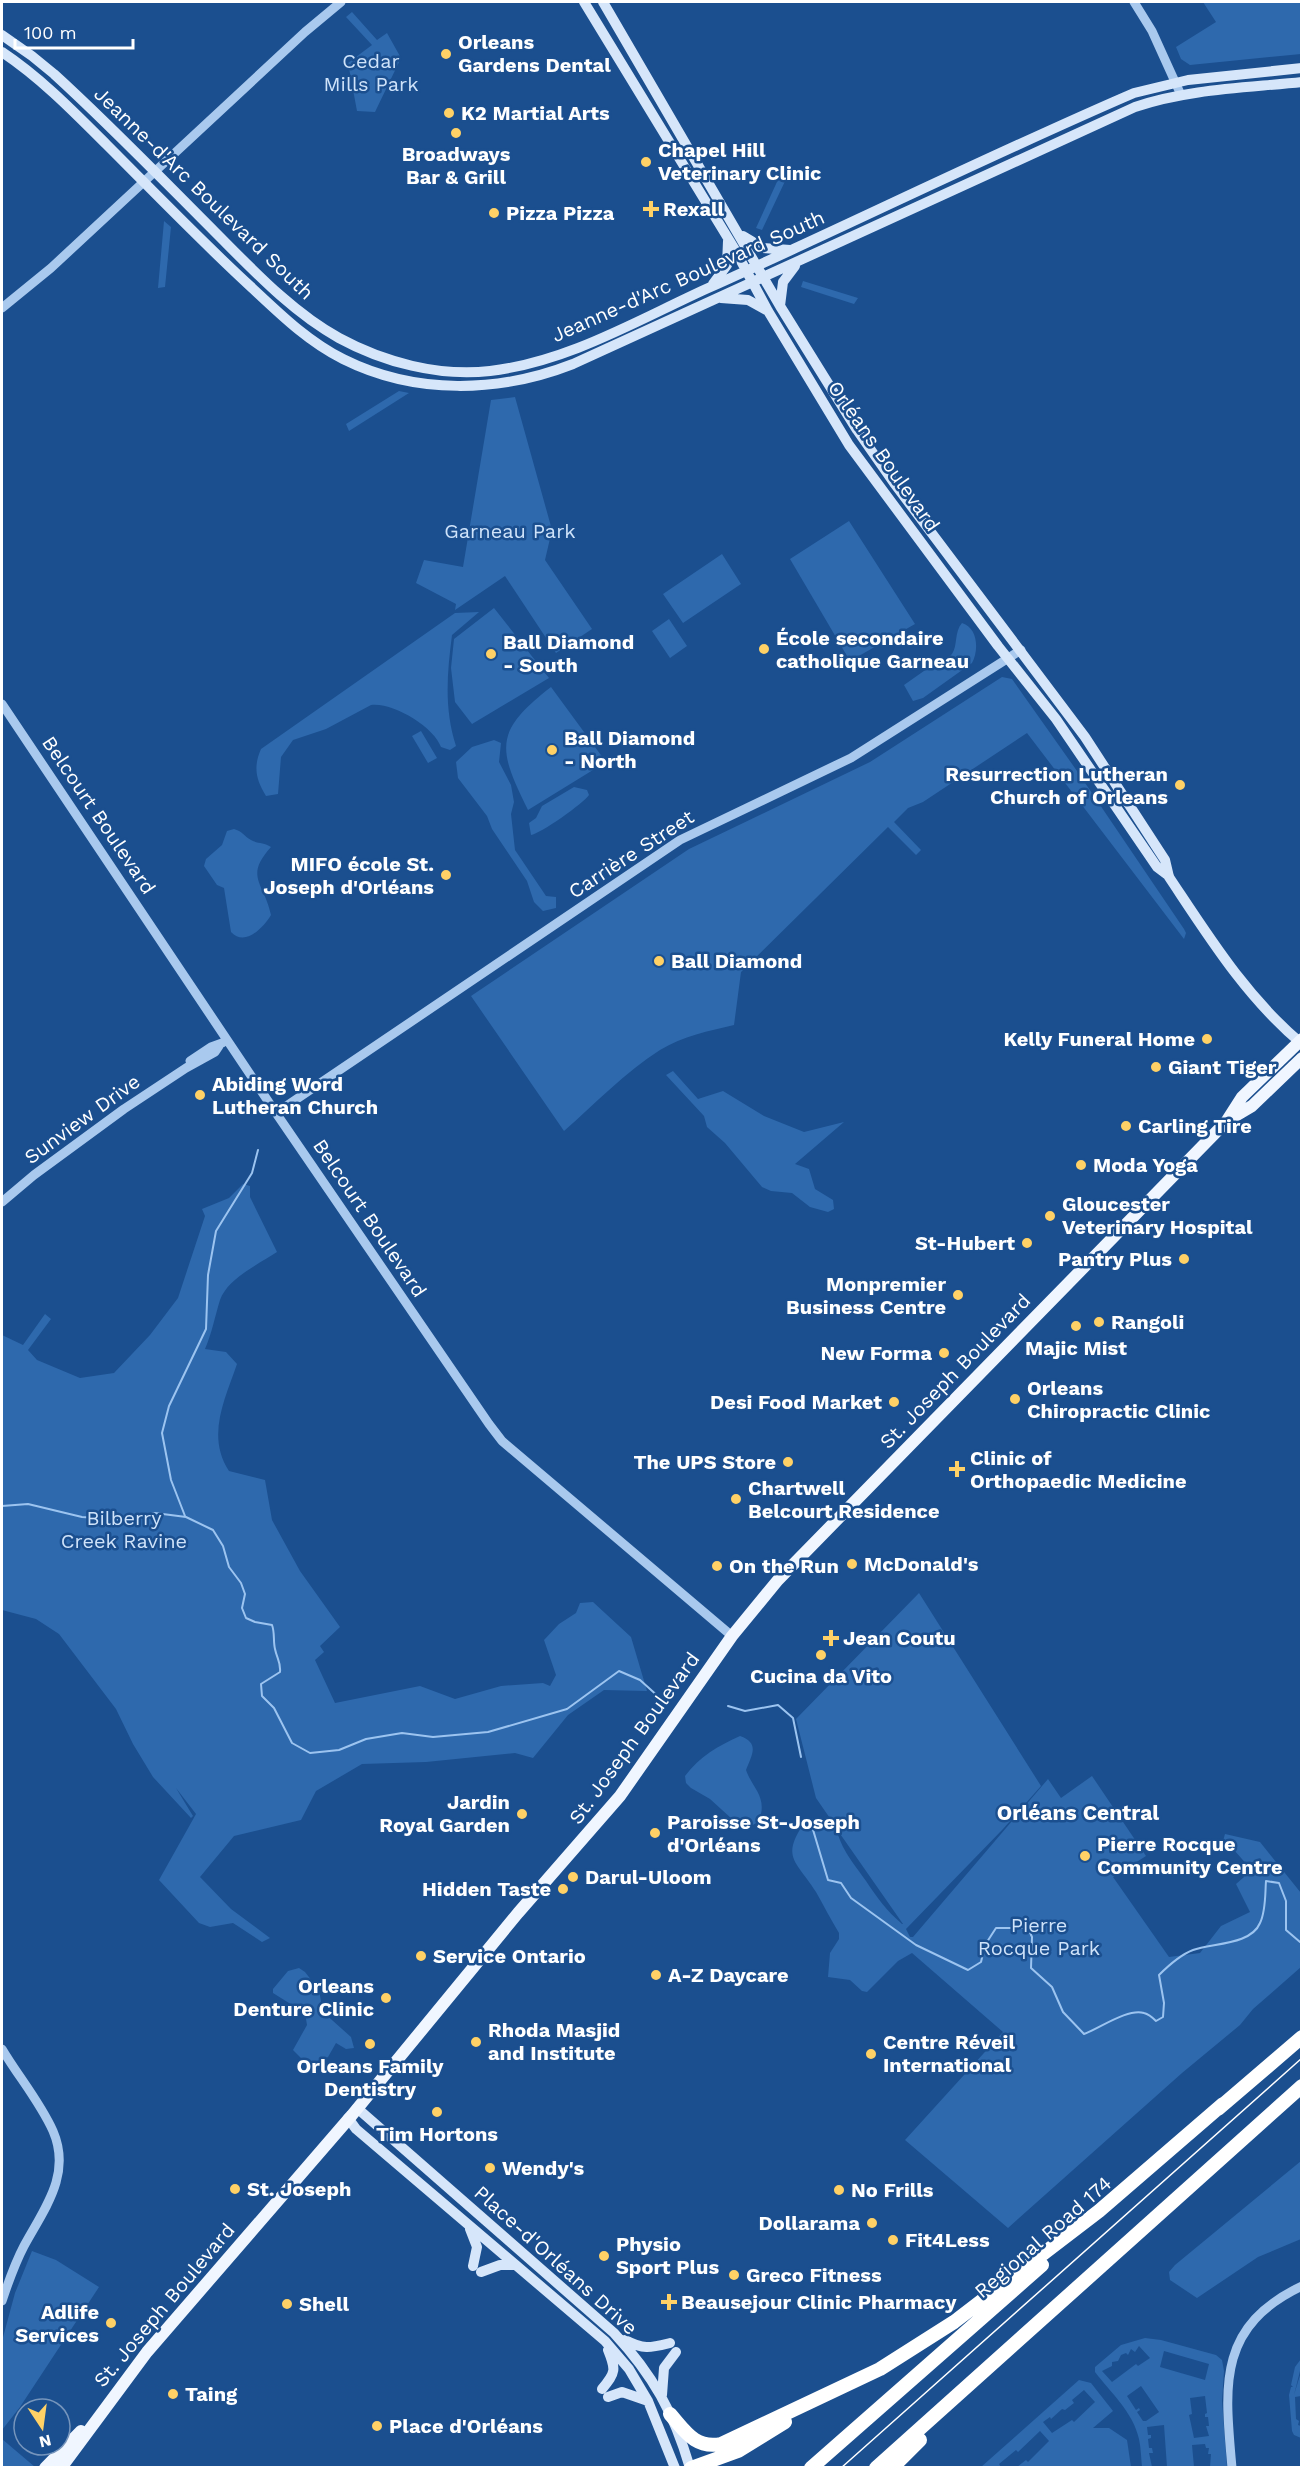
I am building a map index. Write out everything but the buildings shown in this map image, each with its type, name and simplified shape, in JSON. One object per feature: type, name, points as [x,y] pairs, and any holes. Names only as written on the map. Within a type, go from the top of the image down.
[{"type":"highway","name":"Regional Road 174","points":[[812,2468],[1223,2104],[1302,2037]]},
{"type":"highway","points":[[876,2468],[1302,2086]]},
{"type":"highway","points":[[670,2414],[699,2444],[714,2445],[880,2369],[954,2322],[1099,2211],[1223,2104]]},
{"type":"highway","points":[[891,2468],[1121,2246]]},
{"type":"highway","points":[[691,2468],[738,2451],[843,2387]]},
{"type":"main road","name":"Orléans Boulevard","points":[[584,2],[728,238],[768,311],[849,445],[1056,719],[1157,867],[1169,877],[1240,981],[1257,1002],[1300,1042]]},
{"type":"main road","name":"Orléans Boulevard","points":[[603,2],[759,266],[780,306],[875,457],[1085,737],[1165,860],[1169,877]]},
{"type":"main road","name":"Jeanne-d'Arc Boulevard South","points":[[2,35],[54,74],[244,261],[318,325],[365,350],[406,364],[447,371],[476,372],[503,369],[572,350],[1119,99],[1154,86],[1302,68]]},
{"type":"main road","name":"Jeanne-d'Arc Boulevard South","points":[[2,52],[24,67],[57,96],[233,271],[309,338],[344,359],[381,374],[443,386],[492,385],[561,368],[764,278],[1126,111],[1181,95],[1302,82]]},
{"type":"main road","points":[[635,85],[647,78]]},
{"type":"main road","points":[[740,234],[763,248],[796,249]]},
{"type":"main road","points":[[708,288],[722,274],[727,265],[728,238]]},
{"type":"main road","points":[[780,306],[781,289],[785,277],[802,260]]},
{"type":"main road","points":[[716,298],[747,300],[768,311]]},
{"type":"main road","name":"St. Joseph Boulevard","points":[[61,2468],[147,2352],[357,2108],[518,1913],[620,1796],[732,1636],[778,1580],[1226,1122],[1242,1097],[1300,1042]]},
{"type":"main road","name":"St. Joseph Boulevard","points":[[1226,1122],[1252,1106],[1302,1058]]},
{"type":"main road","name":"Place-d'Orléans Drive","points":[[357,2108],[615,2333],[641,2362],[662,2396],[691,2468]]},
{"type":"main road","name":"Place-d'Orléans Drive","points":[[348,2118],[356,2129],[605,2341],[629,2369],[648,2401],[675,2468]]},
{"type":"main road","points":[[469,2226],[477,2247],[477,2269],[515,2265]]},
{"type":"main road","points":[[615,2333],[639,2347],[673,2348],[664,2368],[662,2396]]},
{"type":"main road","points":[[605,2341],[614,2366],[605,2393],[622,2392],[648,2401]]},
{"type":"main road","name":"St. Joseph Boulevard","points":[[45,2468],[105,2407]]},
{"type":"street","points":[[2,308],[45,274],[341,2]]},
{"type":"street","points":[[1134,2],[1152,32],[1181,95]]},
{"type":"street","name":"Carrière Street","points":[[276,1113],[680,840],[853,757],[1021,650]]},
{"type":"street","name":"Belcourt Boulevard","points":[[2,704],[223,1043],[276,1113],[432,1344],[502,1441],[732,1636]]},
{"type":"street","name":"Sunview Drive","points":[[2,1202],[81,1140],[186,1068],[215,1052],[223,1043]]},
{"type":"street","points":[[2,2049],[52,2129],[58,2148],[60,2167],[52,2197],[23,2248],[2,2301]]},
{"type":"street","points":[[1232,2468],[1227,2391],[1234,2355],[1246,2331],[1260,2313],[1286,2294],[1302,2286]]},
{"type":"green space","points":[[1203,2],[1301,2],[1301,54],[1190,65],[1181,59],[1176,47],[1216,22]]},
{"type":"green space","name":"Cedar Mills Park","points":[[352,12],[377,40],[387,33],[401,58],[375,112],[357,111],[348,63],[372,45],[346,17]]},
{"type":"green space","points":[[781,173],[787,177],[762,230],[756,228]]},
{"type":"green space","points":[[164,221],[171,227],[165,287],[158,288]]},
{"type":"green space","points":[[803,281],[858,298],[854,304],[801,287]]},
{"type":"green space","points":[[399,391],[409,393],[349,431],[346,424]]},
{"type":"green space","name":"Garneau Park","points":[[515,397],[552,530],[545,560],[592,629],[556,653],[505,576],[455,610],[456,604],[416,583],[424,560],[463,567],[491,400]]},
{"type":"green space","points":[[849,521],[915,624],[850,661],[790,559]]},
{"type":"green space","points":[[722,554],[741,584],[683,623],[663,594]]},
{"type":"green space","name":"Ball Diamond - South","points":[[494,608],[549,678],[472,724],[455,702],[451,668],[454,639]]},
{"type":"green space","points":[[479,612],[452,635],[448,705],[456,746],[450,750],[441,747],[437,739],[412,717],[390,707],[371,705],[326,729],[293,740],[281,757],[278,794],[266,796],[257,773],[257,762],[261,749],[455,613]]},
{"type":"green space","points":[[669,619],[687,646],[670,658],[652,631]]},
{"type":"green space","points":[[962,623],[971,630],[976,640],[976,652],[972,663],[923,698],[913,701],[904,685],[952,654]]},
{"type":"green space","points":[[1002,677],[1012,679],[1077,771],[1184,929],[1186,933],[1184,939],[1027,733],[923,802],[908,808],[894,822],[921,850],[916,855],[888,827],[741,972],[734,1025],[687,1038],[660,1050],[622,1078],[564,1131],[471,996],[689,849],[870,762]]},
{"type":"green space","name":"Ball Diamond - North","points":[[551,687],[606,762],[528,810],[511,771],[506,742],[510,730],[519,717]]},
{"type":"green space","points":[[421,731],[437,758],[428,763],[412,736]]},
{"type":"green space","points":[[494,740],[501,743],[499,762],[511,785],[514,802],[511,814],[515,850],[546,896],[556,897],[556,908],[543,911],[534,902],[527,881],[492,829],[487,816],[458,778],[456,762],[472,747]]},
{"type":"green space","points":[[574,787],[587,790],[589,795],[562,818],[531,835],[529,823],[536,818],[542,806]]},
{"type":"green space","points":[[234,829],[251,840],[271,847],[263,857],[257,873],[271,915],[259,930],[242,938],[231,932],[224,888],[217,885],[204,866],[206,859],[222,845],[227,831]]},
{"type":"green space","points":[[673,1071],[698,1099],[723,1091],[764,1116],[804,1132],[844,1122],[795,1164],[809,1169],[815,1189],[833,1200],[834,1209],[828,1212],[810,1207],[792,1193],[771,1191],[762,1187],[725,1143],[707,1127],[704,1116],[666,1075]]},
{"type":"green space","name":"Bilberry Creek Ravine","points":[[243,1184],[250,1186],[250,1197],[277,1252],[237,1278],[224,1292],[205,1349],[226,1352],[237,1364],[223,1404],[218,1431],[219,1444],[222,1458],[229,1471],[265,1480],[272,1520],[300,1571],[340,1627],[320,1646],[324,1652],[315,1660],[335,1703],[420,1686],[455,1699],[501,1686],[543,1683],[550,1686],[556,1675],[544,1640],[559,1624],[576,1613],[580,1603],[593,1602],[631,1637],[647,1691],[604,1690],[568,1715],[533,1758],[515,1753],[426,1762],[362,1764],[316,1791],[301,1820],[234,1836],[200,1877],[231,1909],[270,1938],[262,1942],[233,1923],[210,1927],[199,1923],[159,1880],[196,1814],[176,1788],[193,1816],[191,1818],[153,1777],[116,1709],[59,1634],[36,1619],[2,1610],[2,1335],[23,1345],[45,1314],[51,1319],[28,1350],[37,1360],[80,1378],[114,1373],[150,1335],[178,1298],[205,1216],[202,1209],[229,1198]]},
{"type":"green space","name":"Pierre Rocque Park","points":[[919,1593],[1041,1786],[1003,1829],[906,1929],[910,1937],[913,1937],[1048,1779],[1061,1798],[1092,1776],[1146,1856],[1113,1877],[1169,1957],[1200,1953],[1221,1926],[1250,1912],[1236,1884],[1244,1877],[1242,1874],[1249,1867],[1227,1842],[1223,1841],[1225,1834],[1260,1842],[1301,1893],[1301,1967],[1253,2009],[1240,2025],[1182,2073],[1008,2228],[905,2140],[1003,2032],[912,1953],[898,1961],[867,1992],[862,1991],[850,1980],[828,1977],[830,1953],[839,1939],[839,1933],[816,1892],[797,1865],[792,1851],[794,1842],[807,1819],[821,1818],[836,1827],[816,1798],[796,1719]],"holes":[[[836,1828],[903,1924],[882,1904],[852,1862],[841,1843]]]},
{"type":"green space","points":[[740,1736],[752,1746],[752,1754],[746,1770],[760,1796],[762,1807],[758,1821],[748,1827],[732,1819],[710,1799],[691,1788],[686,1783],[685,1776],[710,1752]]},
{"type":"green space","points":[[299,1968],[319,1990],[323,2012],[351,2037],[354,2048],[346,2049],[336,2043],[328,2057],[312,2064],[305,2062],[293,2050],[307,2025],[305,2013],[273,1993],[273,1989],[288,1971]]},
{"type":"green space","points":[[1301,2161],[1301,2239],[1258,2257],[1197,2298],[1170,2280],[1169,2272],[1175,2265]]},
{"type":"green space","points":[[32,2251],[56,2260],[99,2287],[27,2397],[12,2397],[12,2417],[2,2430],[2,2341],[15,2293]]},
{"type":"green space","points":[[1145,2338],[1161,2340],[1216,2355],[1222,2360],[1224,2371],[1222,2401],[1227,2467],[1210,2467],[1211,2454],[1208,2454],[1209,2448],[1206,2448],[1205,2444],[1192,2445],[1194,2467],[1167,2467],[1164,2425],[1147,2427],[1148,2435],[1151,2435],[1148,2439],[1149,2448],[1152,2448],[1153,2453],[1149,2453],[1152,2467],[1142,2467],[1139,2439],[1132,2420],[1095,2372],[1095,2367],[1121,2345]],"holes":[[[1139,2346],[1150,2358],[1138,2366],[1136,2364],[1112,2382],[1102,2371],[1112,2366],[1112,2362],[1118,2361],[1121,2355],[1126,2353],[1128,2355],[1131,2349],[1135,2352]],[[1164,2351],[1209,2364],[1205,2380],[1160,2367]],[[1141,2386],[1159,2412],[1143,2421],[1137,2412],[1139,2408],[1136,2410],[1127,2396]],[[1205,2396],[1207,2413],[1205,2417],[1208,2417],[1209,2426],[1206,2426],[1209,2436],[1194,2438],[1189,2415],[1192,2414],[1190,2398]]]},
{"type":"green space","points":[[1301,2359],[1301,2370],[1294,2395],[1301,2372],[1301,2396],[1295,2397],[1296,2419],[1299,2421],[1298,2425],[1301,2426],[1301,2438],[1294,2435],[1292,2431],[1289,2395],[1293,2387],[1291,2385],[1295,2367]]},
{"type":"green space","points":[[1079,2380],[1091,2383],[1113,2411],[1093,2428],[1109,2428],[1127,2440],[1131,2467],[1017,2467],[1026,2460],[1028,2462],[1049,2441],[1040,2431],[1018,2452],[1016,2450],[999,2464],[1001,2467],[981,2467]],"holes":[[[1084,2390],[1095,2402],[1074,2422],[1072,2420],[1052,2433],[1043,2422],[1074,2403],[1072,2400]]]},
{"type":"green space","points":[[2,2439],[12,2447],[12,2457],[23,2457],[35,2467],[2,2467]]},
{"type":"waterway","points":[[185,1516],[171,1480],[162,1433],[169,1406],[206,1329],[208,1275],[216,1231],[252,1173],[258,1150]]},
{"type":"waterway","points":[[2,1506],[28,1504],[82,1517],[127,1520],[155,1513],[186,1517],[213,1530],[223,1546],[229,1567],[241,1583],[245,1594],[242,1608],[246,1618],[272,1625],[273,1628],[274,1646],[280,1672],[261,1684],[262,1696],[274,1708],[292,1743],[310,1753],[339,1750],[366,1739],[402,1733],[433,1737],[488,1732],[567,1709],[619,1671],[640,1680],[660,1698]]},
{"type":"waterway","points":[[728,1706],[745,1711],[778,1705],[793,1718],[801,1757]]},
{"type":"waterway","points":[[811,1823],[828,1880],[841,1883],[851,1898],[916,1945],[968,1970],[981,1962],[985,1945],[996,1928],[1028,1928],[1032,1937],[1031,1968],[1052,1987],[1063,2012],[1084,2034],[1130,2013],[1144,2013],[1156,2021],[1163,2017],[1164,2003],[1159,1975],[1188,1952],[1240,1939],[1255,1930],[1263,1913],[1266,1881],[1279,1883],[1286,1901],[1286,1930],[1300,1942]]},
{"type":"tram line","points":[[841,2468],[1302,2058]]},
{"type":"place","name":"Orleans Gardens Dental","points":[[446,54]]},
{"type":"place","name":"K2 Martial Arts","points":[[449,113]]},
{"type":"place","name":"Broadways Bar & Grill","points":[[456,133]]},
{"type":"place","name":"Chapel Hill Veterinary Clinic","points":[[646,162]]},
{"type":"place","name":"Rexall","points":[[651,209]]},
{"type":"place","name":"Pizza Pizza","points":[[494,213]]},
{"type":"place","name":"École secondaire catholique Garneau","points":[[764,649]]},
{"type":"place","name":"Ball Diamond - South","points":[[491,654]]},
{"type":"place","name":"Ball Diamond - North","points":[[552,750]]},
{"type":"place","name":"Resurrection Lutheran Church of Orleans","points":[[1180,785]]},
{"type":"place","name":"MIFO école St. Joseph d'Orléans","points":[[446,875]]},
{"type":"place","name":"Ball Diamond","points":[[659,961]]},
{"type":"place","name":"Kelly Funeral Home","points":[[1207,1039]]},
{"type":"place","name":"Giant Tiger","points":[[1156,1067]]},
{"type":"place","name":"Abiding Word Lutheran Church","points":[[200,1095]]},
{"type":"place","name":"Carling Tire","points":[[1126,1126]]},
{"type":"place","name":"Moda Yoga","points":[[1081,1165]]},
{"type":"place","name":"Gloucester Veterinary Hospital","points":[[1050,1216]]},
{"type":"place","name":"St-Hubert","points":[[1027,1243]]},
{"type":"place","name":"Pantry Plus","points":[[1184,1259]]},
{"type":"place","name":"Monpremier Business Centre","points":[[958,1295]]},
{"type":"place","name":"Rangoli","points":[[1099,1322]]},
{"type":"place","name":"Majic Mist","points":[[1076,1326]]},
{"type":"place","name":"New Forma","points":[[944,1353]]},
{"type":"place","name":"Orleans Chiropractic Clinic","points":[[1015,1399]]},
{"type":"place","name":"Desi Food Market","points":[[894,1402]]},
{"type":"place","name":"The UPS Store","points":[[788,1462]]},
{"type":"place","name":"Clinic of Orthopaedic Medicine","points":[[957,1469]]},
{"type":"place","name":"Chartwell Belcourt Residence","points":[[736,1499]]},
{"type":"place","name":"McDonald's","points":[[852,1564]]},
{"type":"place","name":"On the Run","points":[[717,1566]]},
{"type":"place","name":"Jean Coutu","points":[[831,1638]]},
{"type":"place","name":"Cucina da Vito","points":[[821,1655]]},
{"type":"place","name":"Jardin Royal Garden","points":[[522,1814]]},
{"type":"place","name":"Paroisse St-Joseph d'Orléans","points":[[655,1833]]},
{"type":"place","name":"Pierre Rocque Community Centre","points":[[1085,1856]]},
{"type":"place","name":"Darul-Uloom","points":[[573,1877]]},
{"type":"place","name":"Hidden Taste","points":[[563,1889]]},
{"type":"place","name":"Service Ontario","points":[[421,1956]]},
{"type":"place","name":"A-Z Daycare","points":[[656,1975]]},
{"type":"place","name":"Orleans Denture Clinic","points":[[386,1998]]},
{"type":"place","name":"Rhoda Masjid and Institute","points":[[476,2042]]},
{"type":"place","name":"Orleans Family Dentistry","points":[[370,2044]]},
{"type":"place","name":"Centre Réveil International","points":[[871,2054]]},
{"type":"place","name":"Tim Hortons","points":[[437,2112]]},
{"type":"place","name":"Wendy's","points":[[490,2168]]},
{"type":"place","name":"St. Joseph","points":[[235,2189]]},
{"type":"place","name":"No Frills","points":[[839,2190]]},
{"type":"place","name":"Dollarama","points":[[872,2223]]},
{"type":"place","name":"Fit4Less","points":[[893,2240]]},
{"type":"place","name":"Physio Sport Plus","points":[[604,2256]]},
{"type":"place","name":"Greco Fitness","points":[[734,2275]]},
{"type":"place","name":"Beausejour Clinic Pharmacy","points":[[669,2302]]},
{"type":"place","name":"Shell","points":[[287,2304]]},
{"type":"place","name":"Adlife Services","points":[[111,2323]]},
{"type":"place","name":"Taing","points":[[173,2394]]},
{"type":"place","name":"Place d'Orléans","points":[[377,2426]]},
{"type":"district","name":"Orléans Central","points":[[1078,1813]]}]
